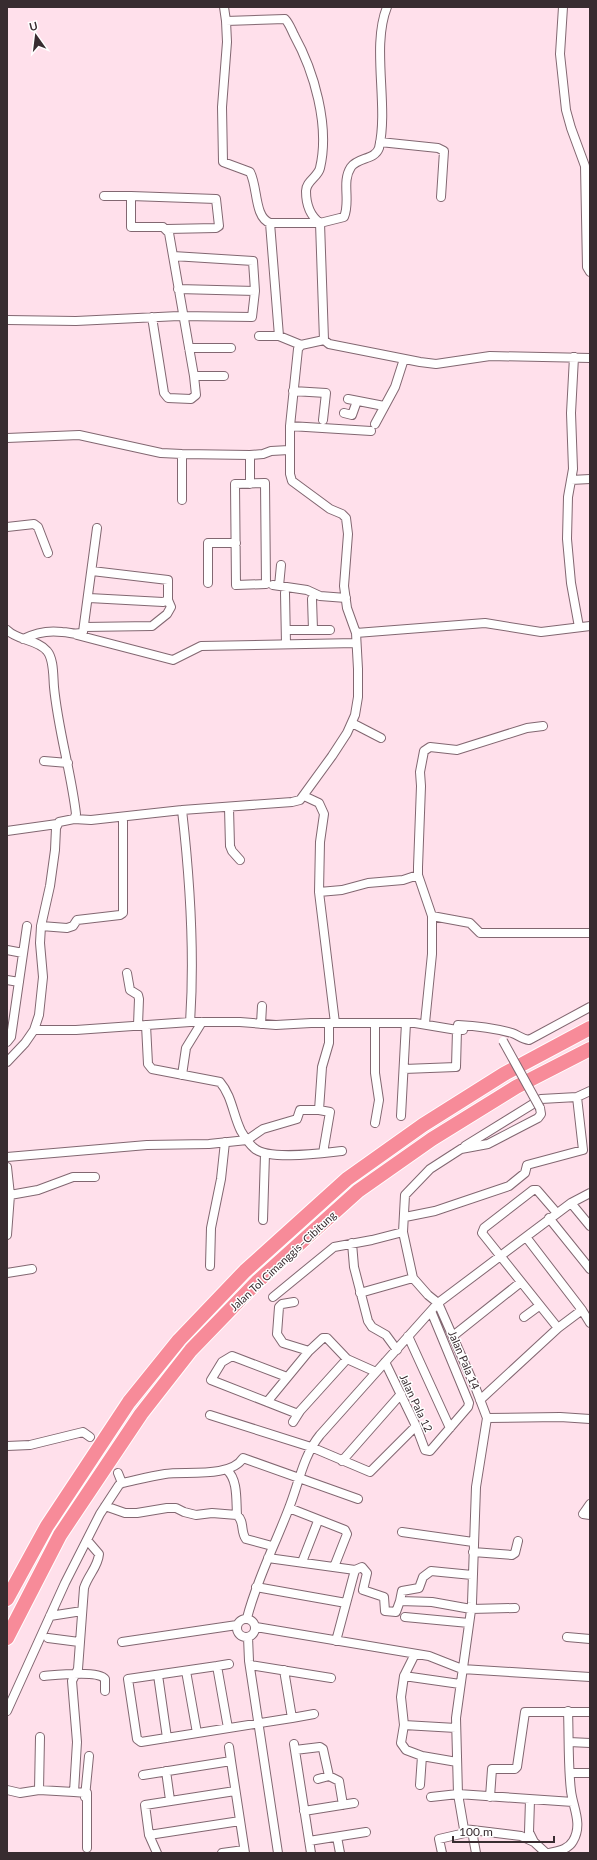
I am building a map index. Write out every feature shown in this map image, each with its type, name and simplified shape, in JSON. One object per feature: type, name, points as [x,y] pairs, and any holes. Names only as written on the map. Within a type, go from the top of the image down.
[{"type":"highway","name":"Jalan Tol Cimanggis–Cibitung","points":[[7,1599],[46,1526],[129,1402],[179,1340],[245,1271],[347,1179],[423,1125],[504,1074],[590,1028]]},
{"type":"highway","name":"Jalan Tol Cimanggis–Cibitung","points":[[7,1638],[60,1535],[141,1414],[191,1350],[258,1281],[358,1191],[432,1139],[516,1087],[590,1049]]},
{"type":"street","points":[[224,7],[227,42],[222,107],[223,160],[225,163],[250,172],[256,190],[260,214],[265,221],[270,223],[320,223],[344,217],[346,212],[346,187],[351,168],[358,162],[375,154],[380,142],[382,92],[381,34],[387,7]]},
{"type":"street","points":[[563,7],[560,54],[566,110],[571,128],[584,160],[588,182],[587,267],[590,272]]},
{"type":"street","points":[[226,21],[285,19],[300,45],[313,76],[322,125],[322,157],[320,169],[308,184],[306,191],[310,211],[314,219],[320,223]]},
{"type":"street","points":[[380,142],[438,148],[444,151],[442,197]]},
{"type":"street","points":[[104,196],[131,196],[216,199],[219,226],[216,228],[167,229],[163,227],[131,227],[131,196]]},
{"type":"street","points":[[270,223],[279,336]]},
{"type":"street","points":[[320,223],[324,340],[329,344],[436,364],[490,356],[590,358]]},
{"type":"street","points":[[152,317],[166,396],[168,398],[191,399],[196,395],[194,376],[167,229]]},
{"type":"street","points":[[7,320],[76,321],[183,316],[250,318],[254,316],[255,291],[253,261],[173,256]]},
{"type":"street","points":[[178,289],[255,291]]},
{"type":"street","points":[[259,336],[279,336],[301,345],[324,340]]},
{"type":"street","points":[[7,831],[57,824],[74,819],[91,820],[182,810],[229,808],[300,800],[352,723],[358,697],[356,633],[352,624],[344,586],[348,534],[346,518],[342,514],[330,509],[292,481],[290,474],[290,426],[298,349],[301,345]]},
{"type":"street","points":[[189,348],[231,348]]},
{"type":"street","points":[[574,357],[571,413],[573,462],[568,497],[567,545],[571,583],[579,627]]},
{"type":"street","points":[[375,424],[395,387],[407,359]]},
{"type":"street","points":[[194,376],[224,376]]},
{"type":"street","points":[[293,391],[326,393],[323,420]]},
{"type":"street","points":[[348,399],[384,406]]},
{"type":"street","points":[[344,413],[352,415],[357,401]]},
{"type":"street","points":[[290,426],[371,431]]},
{"type":"street","points":[[7,438],[79,435],[161,453],[182,454],[250,455],[264,454],[271,451],[289,450]]},
{"type":"street","points":[[182,454],[182,500]]},
{"type":"street","points":[[250,455],[250,484]]},
{"type":"street","points":[[571,480],[590,480]]},
{"type":"street","points":[[235,484],[265,484],[266,584],[236,585],[236,543],[235,484]]},
{"type":"street","points":[[7,527],[34,524],[38,527],[48,553]]},
{"type":"street","points":[[77,635],[84,632],[97,528]]},
{"type":"street","points":[[208,583],[208,543],[236,543]]},
{"type":"street","points":[[281,565],[276,585],[307,590],[320,596],[346,598]]},
{"type":"street","points":[[84,627],[152,626],[167,614],[170,607],[168,600],[168,580],[92,571]]},
{"type":"street","points":[[286,593],[286,644]]},
{"type":"street","points":[[89,598],[163,602],[168,600]]},
{"type":"street","points":[[312,599],[313,630]]},
{"type":"street","points":[[356,633],[485,623],[541,632],[590,626]]},
{"type":"street","points":[[7,630],[23,639],[43,647],[51,657],[58,719],[68,762],[75,808],[74,819]]},
{"type":"street","points":[[286,630],[330,630]]},
{"type":"street","points":[[23,639],[36,633],[63,632],[173,660],[201,646],[356,643]]},
{"type":"street","points":[[352,723],[381,738]]},
{"type":"street","points":[[425,1023],[432,954],[432,916],[418,875],[421,786],[420,772],[424,751],[430,747],[457,750],[527,728],[543,726]]},
{"type":"street","points":[[44,761],[68,762]]},
{"type":"street","points":[[304,796],[319,803],[324,814],[320,842],[319,892],[332,1023],[329,1043],[322,1067],[319,1110]]},
{"type":"street","points":[[229,808],[230,846],[232,851],[240,860]]},
{"type":"street","points":[[182,810],[189,873],[193,951],[190,1022]]},
{"type":"street","points":[[41,926],[67,928],[73,926],[77,920],[120,915],[123,913],[123,817]]},
{"type":"street","points":[[7,1062],[25,1043],[34,1030],[39,1015],[42,984],[40,943],[41,926],[50,886],[57,824]]},
{"type":"street","points":[[319,892],[342,890],[368,884],[403,880],[418,875]]},
{"type":"street","points":[[432,916],[470,923],[480,933],[590,933]]},
{"type":"street","points":[[7,1042],[11,1037],[11,1013],[19,982],[27,926]]},
{"type":"street","points":[[7,950],[23,953]]},
{"type":"street","points":[[127,973],[130,990],[138,995],[139,999],[138,1026]]},
{"type":"street","points":[[7,980],[19,982]]},
{"type":"street","points":[[261,1024],[262,1006]]},
{"type":"street","points":[[404,1069],[456,1067],[458,1025],[485,1026],[514,1034],[523,1040],[529,1040],[590,1008]]},
{"type":"street","points":[[34,1030],[76,1030],[190,1022],[276,1025],[332,1023],[425,1023],[458,1030],[495,1034],[503,1041],[542,1114],[538,1118],[488,1144],[461,1149]]},
{"type":"street","points":[[182,1075],[186,1048],[202,1022]]},
{"type":"street","points":[[375,1023],[375,1073],[379,1100],[375,1123]]},
{"type":"street","points":[[401,1116],[406,1023]]},
{"type":"street","points":[[146,1025],[148,1064],[152,1069],[220,1082],[226,1089],[241,1130],[254,1149],[265,1154],[304,1155],[342,1151]]},
{"type":"street","points":[[476,1853],[467,1831],[458,1794],[456,1728],[460,1684],[471,1609],[476,1487],[487,1418],[438,1303],[413,1278],[403,1232],[405,1195],[430,1169],[541,1099],[577,1097],[590,1091]]},
{"type":"street","points":[[404,1217],[435,1211],[509,1186],[525,1172],[527,1165],[583,1150],[577,1097]]},
{"type":"street","points":[[7,1157],[147,1145],[169,1146],[247,1140],[263,1129],[297,1120],[300,1110],[319,1110],[330,1112],[323,1153]]},
{"type":"street","points":[[210,1266],[210,1228],[221,1179],[225,1142]]},
{"type":"street","points":[[263,1220],[265,1154]]},
{"type":"street","points":[[7,1167],[10,1195],[7,1235]]},
{"type":"street","points":[[10,1195],[38,1190],[73,1177],[95,1177]]},
{"type":"street","points":[[556,1212],[537,1190],[529,1192],[482,1230],[483,1235],[558,1328]]},
{"type":"street","points":[[247,1618],[256,1587],[289,1508],[311,1447],[438,1303],[500,1255],[526,1237],[556,1212],[590,1193]]},
{"type":"street","points":[[571,1203],[590,1226]]},
{"type":"street","points":[[549,1218],[590,1269]]},
{"type":"street","points":[[273,1297],[334,1247],[372,1240],[403,1232]]},
{"type":"street","points":[[526,1237],[582,1310],[590,1323]]},
{"type":"street","points":[[352,1243],[354,1267],[368,1321],[372,1327],[386,1335],[396,1350]]},
{"type":"street","points":[[7,1273],[32,1268]]},
{"type":"street","points":[[360,1293],[413,1278]]},
{"type":"street","points":[[453,1336],[520,1282]]},
{"type":"street","points":[[294,1302],[282,1304],[279,1307],[277,1334],[283,1343],[309,1351]]},
{"type":"street","points":[[524,1317],[539,1306]]},
{"type":"street","points":[[480,1400],[558,1328],[582,1310]]},
{"type":"street","name":"Jalan Pala 14","points":[[428,1452],[468,1407],[469,1400],[431,1311]]},
{"type":"street","points":[[408,1336],[450,1428]]},
{"type":"street","points":[[267,1402],[319,1340],[327,1338],[347,1359],[376,1372]]},
{"type":"street","points":[[287,1378],[232,1356],[222,1362],[211,1380],[298,1414]]},
{"type":"street","points":[[294,1422],[298,1414],[347,1359]]},
{"type":"street","name":"Jalan Pala 12","points":[[385,1362],[416,1426],[425,1450],[428,1452]]},
{"type":"street","points":[[342,1461],[401,1394]]},
{"type":"street","points":[[210,1415],[311,1447],[370,1472],[416,1426]]},
{"type":"street","points":[[487,1418],[560,1417],[590,1419]]},
{"type":"street","points":[[7,1446],[30,1445],[83,1432],[90,1437]]},
{"type":"street","points":[[7,1711],[50,1616],[105,1506],[122,1483],[165,1474],[227,1470],[237,1466],[243,1458],[358,1499]]},
{"type":"street","points":[[227,1470],[234,1480],[237,1514],[242,1520],[242,1532],[246,1539],[272,1546]]},
{"type":"street","points":[[118,1473],[122,1483]]},
{"type":"street","points":[[590,1504],[584,1514],[590,1515]]},
{"type":"street","points":[[105,1506],[125,1513],[176,1508],[196,1515],[212,1513],[237,1514]]},
{"type":"street","points":[[289,1508],[347,1532],[334,1567]]},
{"type":"street","points":[[302,1562],[318,1521]]},
{"type":"street","points":[[402,1532],[473,1542]]},
{"type":"street","points":[[74,1792],[77,1742],[72,1681],[77,1674],[84,1588],[88,1576],[98,1564],[99,1554],[88,1540]]},
{"type":"street","points":[[473,1552],[512,1555],[515,1553],[518,1541]]},
{"type":"street","points":[[268,1558],[355,1570],[362,1567],[367,1573],[363,1590],[384,1596],[384,1611],[396,1612],[402,1591],[419,1588],[423,1577],[431,1571],[472,1575]]},
{"type":"street","points":[[336,1641],[355,1570]]},
{"type":"street","points":[[256,1587],[346,1602]]},
{"type":"street","points":[[400,1601],[432,1602],[471,1609],[515,1608]]},
{"type":"street","points":[[50,1616],[82,1611]]},
{"type":"street","points":[[406,1617],[469,1623]]},
{"type":"street","points":[[122,1642],[236,1625],[241,1619],[247,1618],[253,1621],[256,1627],[254,1634],[248,1637],[241,1636],[237,1631],[236,1625]]},
{"type":"street","points":[[256,1627],[429,1656],[462,1669],[590,1677]]},
{"type":"street","points":[[248,1637],[250,1665],[278,1853]]},
{"type":"street","points":[[48,1638],[79,1642]]},
{"type":"street","points":[[567,1638],[590,1639]]},
{"type":"street","points":[[415,1654],[404,1676],[401,1697],[404,1725],[401,1743],[402,1746],[406,1750],[422,1756],[457,1762]]},
{"type":"street","points":[[230,1664],[186,1672],[130,1678],[127,1681],[138,1742],[314,1714]]},
{"type":"street","points":[[250,1665],[331,1678]]},
{"type":"street","points":[[217,1666],[228,1728]]},
{"type":"street","points":[[284,1670],[292,1718]]},
{"type":"street","points":[[186,1672],[197,1733]]},
{"type":"street","points":[[44,1676],[77,1674],[104,1676],[105,1691]]},
{"type":"street","points":[[158,1675],[167,1738]]},
{"type":"street","points":[[404,1676],[460,1684]]},
{"type":"street","points":[[442,1853],[438,1840],[440,1838],[467,1831],[522,1836],[534,1842],[548,1853],[566,1848],[573,1841],[577,1826],[577,1813],[571,1790],[568,1711]]},
{"type":"street","points":[[490,1797],[492,1769],[514,1769],[516,1767],[525,1712],[590,1712]]},
{"type":"street","points":[[404,1725],[456,1728]]},
{"type":"street","points":[[39,1790],[40,1737]]},
{"type":"street","points":[[569,1742],[590,1743]]},
{"type":"street","points":[[222,1853],[245,1851],[228,1747]]},
{"type":"street","points":[[311,1853],[294,1747],[320,1747],[322,1749],[329,1776]]},
{"type":"street","points":[[89,1756],[87,1793],[85,1850],[83,1821],[89,1756]]},
{"type":"street","points":[[420,1785],[422,1756]]},
{"type":"street","points":[[142,1775],[231,1761]]},
{"type":"street","points":[[166,1771],[170,1800]]},
{"type":"street","points":[[571,1773],[590,1774]]},
{"type":"street","points":[[318,1778],[329,1776],[338,1781],[343,1805]]},
{"type":"street","points":[[7,1790],[20,1793],[39,1790],[87,1793]]},
{"type":"street","points":[[157,1853],[149,1835],[144,1805],[235,1791]]},
{"type":"street","points":[[431,1797],[458,1794],[574,1802]]},
{"type":"street","points":[[530,1800],[529,1832],[534,1842]]},
{"type":"street","points":[[304,1811],[354,1803]]},
{"type":"street","points":[[149,1835],[240,1821]]},
{"type":"street","points":[[466,1842],[467,1831]]},
{"type":"street","points":[[309,1842],[366,1832]]},
{"type":"street","points":[[337,1837],[340,1853]]}]
